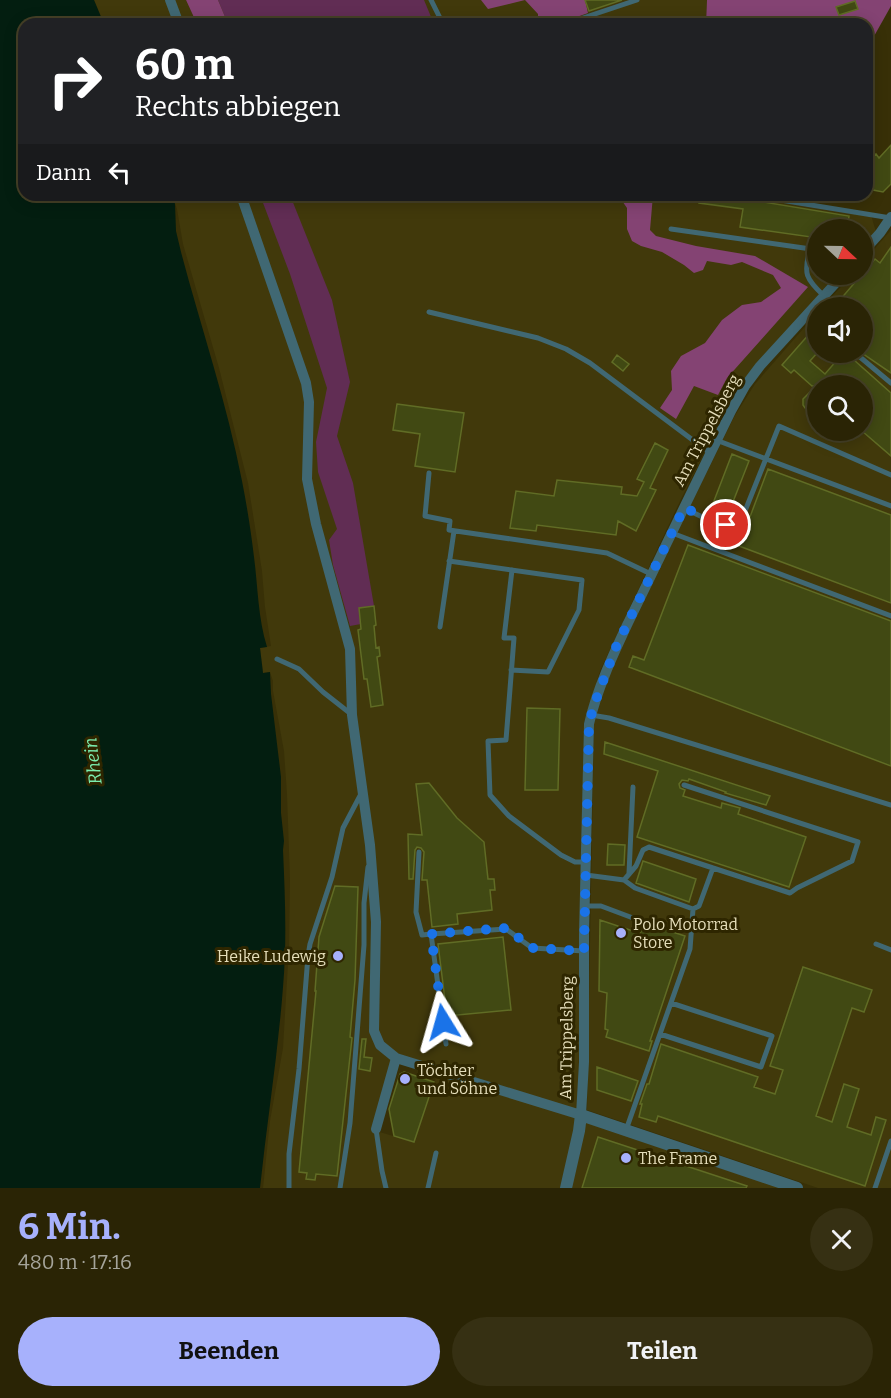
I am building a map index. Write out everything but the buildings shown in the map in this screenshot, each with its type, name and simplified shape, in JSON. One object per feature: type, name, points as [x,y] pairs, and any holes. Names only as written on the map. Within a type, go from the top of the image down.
[{"type":"street","points":[[170,0],[177,18]]},
{"type":"street","points":[[243,201],[306,383],[309,402],[307,478],[316,524],[350,649],[352,715],[370,845],[376,922],[374,1031],[380,1045],[396,1058],[581,1115],[797,1188]]},
{"type":"street","points":[[873,241],[891,217]]},
{"type":"street","name":"Am Trippelsberg","points":[[824,296],[834,285]]},
{"type":"street","name":"Am Trippelsberg","points":[[566,1188],[579,1131],[584,1062],[584,951],[591,715],[616,647],[735,402],[755,372],[807,319]]},
{"type":"street","points":[[376,1129],[396,1058]]},
{"type":"lane","points":[[431,0],[440,18]]},
{"type":"lane","points":[[583,18],[637,0]]},
{"type":"lane","points":[[788,201],[891,217]]},
{"type":"lane","points":[[671,229],[807,249]]},
{"type":"lane","points":[[812,285],[824,296]]},
{"type":"lane","points":[[429,312],[538,338],[566,349],[590,363],[710,453]]},
{"type":"lane","points":[[867,363],[891,383]]},
{"type":"lane","points":[[684,508],[726,525],[739,523],[779,426],[891,476]]},
{"type":"lane","points":[[716,440],[891,506]]},
{"type":"lane","points":[[429,473],[425,516],[450,520],[449,530],[607,553],[651,574]]},
{"type":"lane","points":[[440,627],[454,531]]},
{"type":"lane","points":[[672,533],[891,616]]},
{"type":"lane","points":[[449,561],[582,580],[579,610],[548,672],[511,670]]},
{"type":"lane","points":[[512,570],[504,638],[514,638],[506,740],[488,741],[490,795],[509,816],[561,855],[575,862],[586,862]]},
{"type":"lane","points":[[277,659],[299,669],[352,715]]},
{"type":"lane","points":[[591,715],[609,718],[891,806]]},
{"type":"lane","points":[[624,880],[636,866],[643,850],[649,847],[790,893],[852,861],[858,842],[684,785]]},
{"type":"lane","points":[[629,873],[633,786]]},
{"type":"lane","points":[[289,1188],[290,1154],[310,944],[332,877],[343,828],[362,791]]},
{"type":"lane","points":[[340,1188],[351,1111],[364,945],[364,903],[370,845]]},
{"type":"lane","points":[[419,852],[416,912],[422,935],[506,928],[532,948],[584,951]]},
{"type":"lane","points":[[586,875],[624,880],[635,888],[693,909],[699,906],[713,868]]},
{"type":"lane","points":[[585,906],[601,906],[641,921]]},
{"type":"lane","points":[[626,1130],[690,949],[693,909]]},
{"type":"lane","points":[[431,934],[446,1044]]},
{"type":"lane","points":[[876,944],[891,950]]},
{"type":"lane","points":[[660,1034],[761,1066],[772,1036],[671,1003]]},
{"type":"lane","points":[[376,1129],[386,1188]]},
{"type":"lane","points":[[875,1188],[891,1141]]},
{"type":"lane","points":[[428,1188],[436,1152]]},
{"type":"shaded area","points":[[94,0],[186,0],[194,18],[102,18]]},
{"type":"shaded area","points":[[186,0],[218,0],[226,18],[194,18]]},
{"type":"shaded area","points":[[218,0],[707,0],[706,18],[226,18]]},
{"type":"shaded area","points":[[218,0],[424,0],[432,18],[226,18]]},
{"type":"shaded area","points":[[481,0],[525,0],[488,9]]},
{"type":"shaded area","points":[[525,0],[585,0],[588,13],[574,18],[538,18],[538,14]]},
{"type":"shaded area","points":[[707,0],[891,0],[891,6],[873,38],[873,18],[706,18]]},
{"type":"shaded area","points":[[174,201],[791,201],[871,215],[872,219],[807,219],[807,285],[829,285],[818,297],[807,297],[807,309],[749,373],[732,398],[681,499],[600,671],[584,723],[578,1118],[560,1188],[263,1188],[270,1121],[283,1048],[289,947],[290,880],[287,794],[284,751],[273,681],[270,672],[263,673],[260,648],[271,646],[248,483],[219,368],[183,244]],"holes":[[[394,1062],[437,1069],[435,1082],[414,1142],[376,1131]]]},
{"type":"shaded area","points":[[262,201],[292,201],[332,300],[350,382],[337,436],[353,483],[374,606],[361,624],[350,626],[333,565],[329,540],[337,529],[318,472],[316,442],[327,388],[290,274]]},
{"type":"shaded area","points":[[622,201],[652,201],[650,230],[656,236],[696,246],[755,256],[808,287],[727,378],[718,395],[694,386],[676,419],[660,408],[672,390],[671,371],[681,356],[705,343],[722,320],[742,305],[761,302],[781,288],[773,275],[742,262],[731,265],[707,261],[703,270],[694,273],[662,252],[641,246],[632,241],[627,229],[627,208]]},
{"type":"shaded area","points":[[891,230],[891,1188],[818,1188],[587,1110],[594,723],[600,699],[622,644],[734,417],[755,384],[807,324],[807,363],[873,363],[873,297],[831,297],[843,285],[873,285],[873,251]]},
{"type":"shaded area","name":"The Frame","points":[[586,1122],[781,1188],[570,1188]]},
{"type":"water","name":"Rhein","points":[[0,0],[94,0],[102,18],[18,18],[18,201],[174,201],[176,231],[236,452],[249,519],[260,614],[267,647],[260,648],[263,673],[270,672],[281,777],[285,901],[284,970],[260,1188],[0,1188]]},
{"type":"place","name":"Polo Motorrad Store","points":[[621,933]]},
{"type":"place","name":"Heike Ludewig","points":[[338,956]]},
{"type":"place","name":"Töchter und Söhne","points":[[405,1079]]},
{"type":"place","name":"The Frame","points":[[626,1158]]},
{"type":"route","points":[[443,1022],[431,934],[506,928],[532,948],[584,951],[589,724],[594,705],[616,647],[684,508],[726,525]]}]
